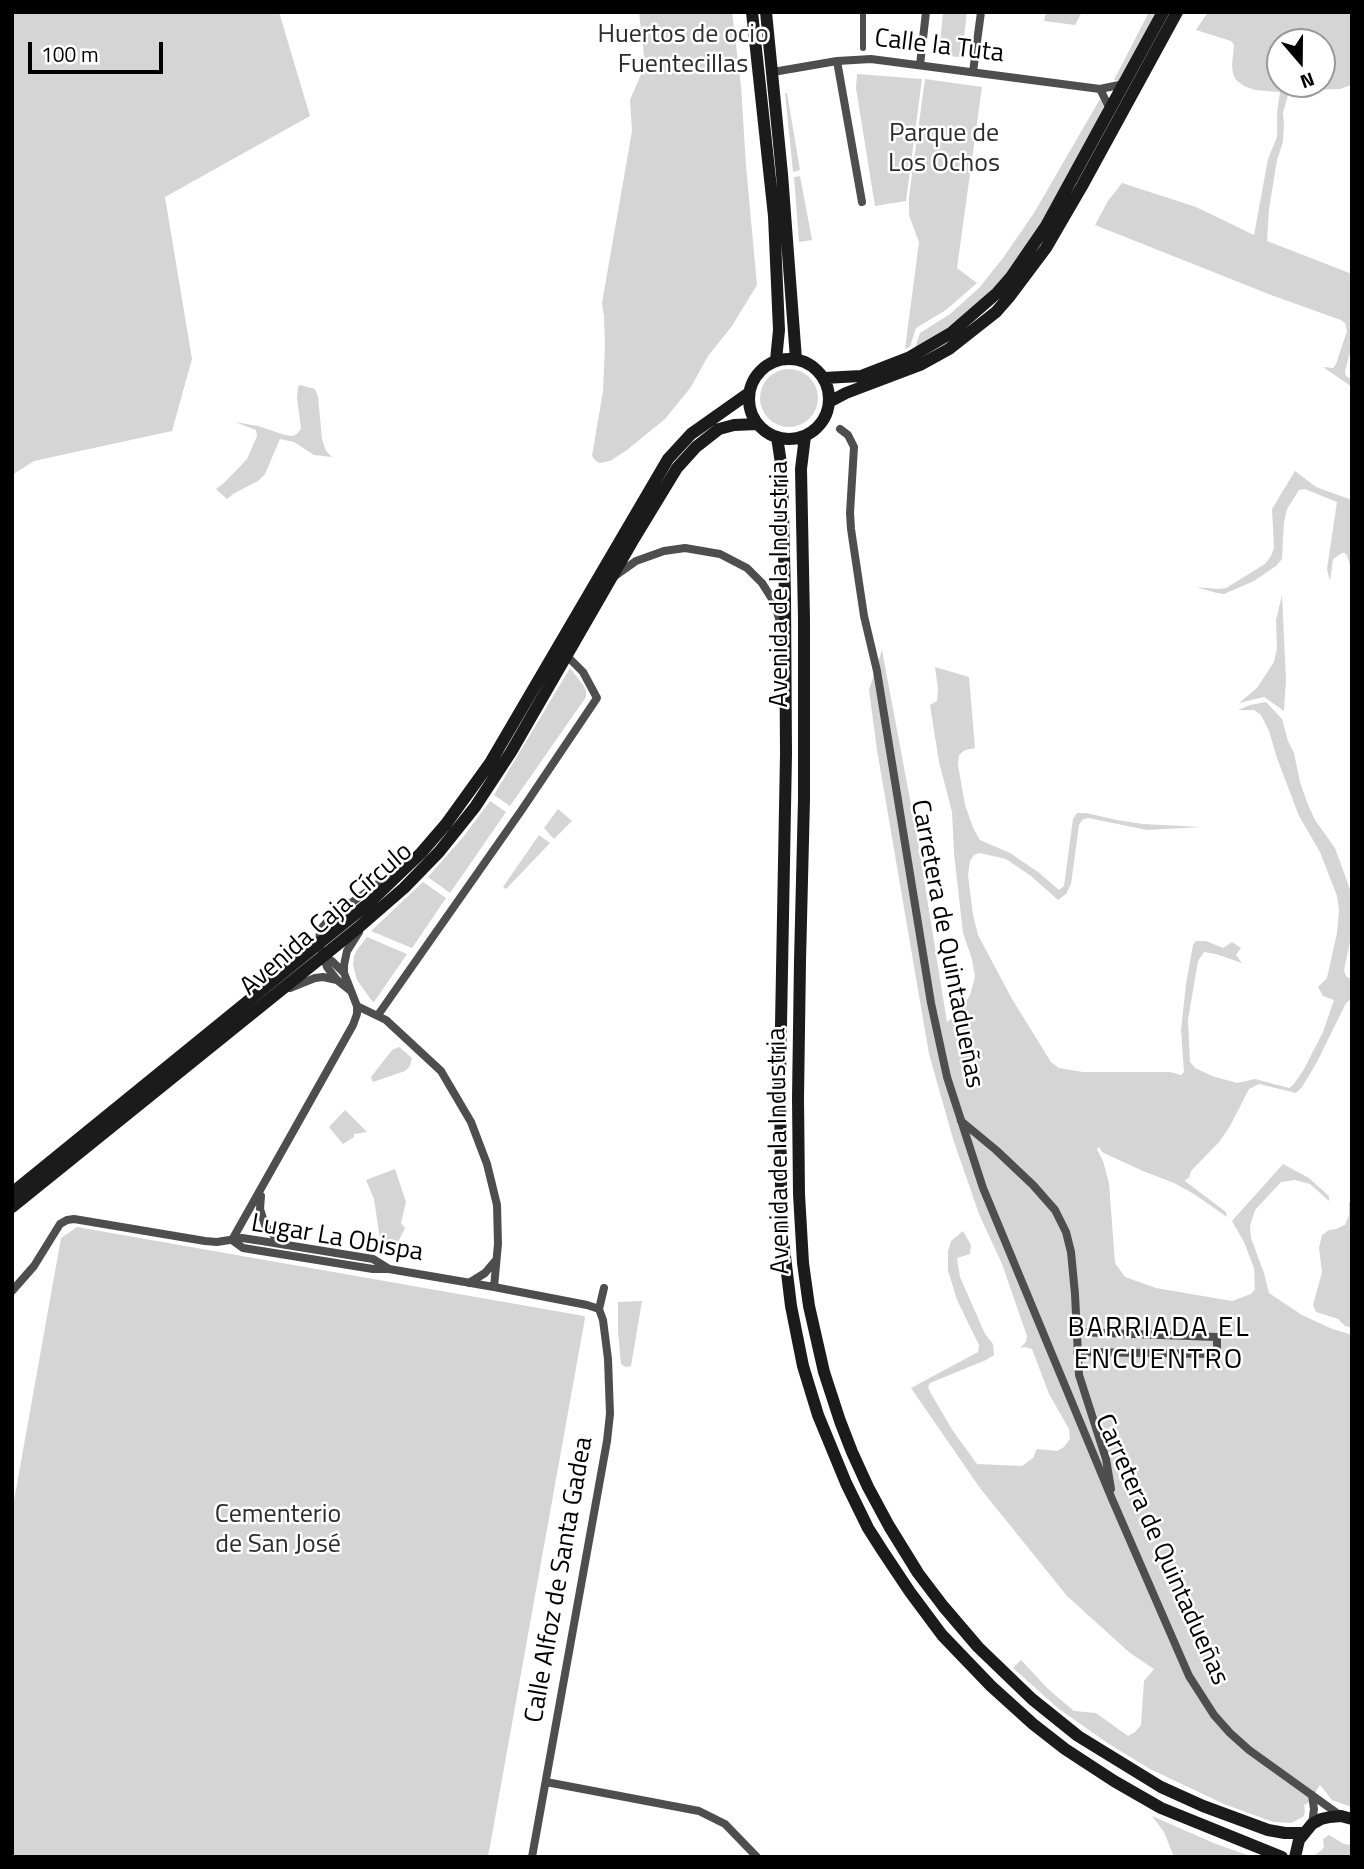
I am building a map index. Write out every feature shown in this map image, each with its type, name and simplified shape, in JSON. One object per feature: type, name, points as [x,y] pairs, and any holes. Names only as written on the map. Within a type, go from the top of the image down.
[{"type":"main road","points":[[752,12],[774,216],[779,330],[776,360]]},
{"type":"main road","points":[[765,12],[796,359]]},
{"type":"main road","points":[[824,379],[861,376],[910,357],[951,333],[983,307],[1011,277],[1046,226],[1163,12]]},
{"type":"main road","points":[[829,402],[920,365],[949,349],[996,312],[1036,264],[1058,228],[1178,12]]},
{"type":"main road","points":[[796,359],[812,365],[824,379],[828,390],[828,409],[822,423],[805,436],[795,439],[776,438],[763,430],[751,415],[749,393],[755,376],[768,364],[776,360],[796,359]]},
{"type":"main road","name":"Avenida Caja Círculo","points":[[12,1207],[277,994],[317,951],[421,853],[490,763],[668,458],[698,428],[749,393]]},
{"type":"main road","name":"Avenida Caja Círculo","points":[[12,1193],[317,951],[390,900],[439,852],[475,807],[510,752],[677,468],[719,429],[757,424]]},
{"type":"main road","name":"Avenida de la Industria","points":[[805,436],[801,469],[804,799],[798,1098],[800,1218],[807,1294],[824,1372],[845,1434],[864,1479],[918,1573],[978,1647],[1032,1699],[1078,1736],[1161,1787],[1268,1830],[1285,1833],[1308,1828]]},
{"type":"main road","name":"Avenida de la Industria","points":[[776,438],[782,470],[786,597],[780,1023],[780,1149],[784,1251],[796,1337],[825,1433],[868,1528],[942,1635],[990,1686],[1065,1749],[1134,1793],[1161,1808],[1282,1857]]},
{"type":"main road","points":[[1295,1857],[1299,1840],[1308,1828],[1321,1819],[1346,1818]]},
{"type":"street","points":[[863,12],[863,48]]},
{"type":"street","points":[[920,65],[926,12]]},
{"type":"street","points":[[973,72],[981,12]]},
{"type":"street","name":"Calle la Tuta","points":[[772,72],[837,61],[871,59],[1100,89],[1124,84]]},
{"type":"street","points":[[837,61],[862,202]]},
{"type":"street","points":[[1100,89],[1110,109]]},
{"type":"street","name":"Carretera de Quintadueñas","points":[[840,429],[848,435],[854,447],[850,513],[864,616],[877,671],[931,1003],[947,1077],[979,1178],[1176,1651],[1202,1698],[1214,1715],[1249,1750],[1346,1818]]},
{"type":"street","name":"Avenida de la Industria","points":[[610,580],[636,561],[676,549],[696,549],[720,554],[747,568],[772,597],[780,619],[783,632],[786,722]]},
{"type":"street","points":[[378,1015],[597,698],[583,672],[566,654]]},
{"type":"street","points":[[340,977],[347,951],[355,936],[390,900]]},
{"type":"street","points":[[232,1240],[349,1034],[357,1014],[353,993],[332,961],[317,951]]},
{"type":"street","points":[[277,994],[315,978],[340,977]]},
{"type":"street","points":[[357,1006],[378,1015],[441,1071],[471,1122],[493,1183],[498,1227],[494,1287]]},
{"type":"street","points":[[961,1121],[1014,1167],[1055,1210],[1066,1232],[1071,1252],[1079,1375],[1106,1459],[1111,1496]]},
{"type":"street","points":[[263,1188],[260,1209],[263,1218],[270,1232],[283,1244]]},
{"type":"street","name":"Lugar La Obispa","points":[[12,1291],[34,1266],[60,1224],[74,1219],[205,1241],[232,1240],[243,1248],[373,1269],[389,1269],[599,1309]]},
{"type":"street","points":[[232,1240],[242,1238],[373,1259],[389,1269]]},
{"type":"street","points":[[468,1283],[485,1273],[497,1258]]},
{"type":"street","points":[[599,1309],[604,1288]]},
{"type":"street","name":"Calle Alfoz de Santa Gadea","points":[[532,1857],[607,1441],[610,1414],[608,1359],[599,1309]]},
{"type":"street","points":[[1076,1332],[1217,1337],[1217,1354],[1077,1352]]},
{"type":"street","points":[[546,1782],[699,1811],[725,1824],[757,1857]]},
{"type":"street","points":[[1308,1828],[1314,1809],[1312,1795]]},
{"type":"green space","points":[[12,12],[279,12],[310,116],[165,197],[192,359],[172,431],[34,461],[12,475]]},
{"type":"green space","name":"Huertos de ocio Fuentecillas","points":[[639,12],[732,12],[741,86],[757,285],[732,326],[708,356],[691,387],[665,419],[627,450],[610,461],[600,463],[592,456],[603,391],[605,346],[602,303],[632,131],[630,100],[645,65]]},
{"type":"green space","name":"Parque de Los Ochos","points":[[943,12],[967,12],[962,54],[959,57],[939,55]]},
{"type":"green space","points":[[1046,12],[1082,12],[1075,25],[1044,21]]},
{"type":"green space","points":[[1149,12],[1158,12],[1120,81],[1114,80]]},
{"type":"green space","points":[[1208,12],[1352,12],[1351,85],[1336,89],[1336,28],[1266,28],[1266,91],[1255,90],[1236,80],[1232,65],[1234,45],[1231,41],[1196,30]]},
{"type":"green space","points":[[857,74],[922,79],[906,201],[875,206],[856,88]]},
{"type":"green space","name":"Parque de Los Ochos","points":[[925,79],[982,87],[957,268],[977,283],[946,310],[916,328],[910,347],[905,349],[919,242],[909,215],[909,197]]},
{"type":"green space","points":[[785,93],[800,170],[793,172]]},
{"type":"green space","points":[[1279,98],[1287,98],[1283,113],[1283,142],[1277,160],[1269,209],[1267,241],[1352,274],[1352,345],[1345,371],[1346,376],[1352,380],[1352,387],[1323,367],[1333,368],[1336,364],[1347,331],[1341,320],[1095,225],[1122,183],[1196,207],[1254,235],[1268,159],[1277,137]]},
{"type":"green space","points":[[1100,99],[1105,105],[1096,124],[1035,234],[1000,282],[958,321],[915,348],[920,333],[950,314],[979,288],[1003,258],[1034,213]]},
{"type":"green space","points":[[800,176],[812,240],[799,242],[794,177]]},
{"type":"green space","points":[[783,369],[795,369],[810,377],[818,392],[818,404],[810,419],[795,427],[783,427],[768,419],[760,404],[760,392],[768,377]]},
{"type":"green space","points":[[300,385],[315,389],[322,439],[326,451],[332,457],[314,455],[294,442],[280,439],[265,474],[227,499],[216,489],[247,459],[257,436],[256,430],[235,422],[285,435],[297,434],[301,429],[297,398]]},
{"type":"green space","points":[[1295,471],[1316,487],[1352,500],[1352,571],[1347,556],[1342,553],[1333,559],[1330,581],[1327,569],[1337,502],[1305,489],[1299,490],[1287,509],[1282,559],[1276,566],[1254,581],[1224,594],[1196,587],[1226,588],[1265,564],[1274,548],[1272,509]]},
{"type":"green space","points":[[1282,595],[1286,680],[1284,711],[1264,697],[1239,703],[1257,688],[1274,662],[1277,648],[1276,620]]},
{"type":"green space","points":[[882,650],[918,842],[947,1022],[959,1013],[970,995],[975,977],[963,933],[952,812],[939,762],[930,705],[937,701],[935,667],[969,677],[975,748],[965,750],[959,755],[958,765],[965,805],[974,830],[980,840],[1010,853],[1059,890],[1064,886],[1073,819],[1077,813],[1143,824],[1201,827],[1147,830],[1088,818],[1082,820],[1079,825],[1071,884],[1066,894],[1058,900],[1031,876],[1006,859],[980,853],[974,855],[970,861],[968,875],[978,935],[1012,999],[1051,1062],[1059,1068],[1083,1072],[1170,1072],[1181,1075],[1184,1072],[1181,1030],[1186,984],[1196,941],[1206,941],[1223,948],[1232,942],[1241,948],[1236,955],[1242,963],[1204,952],[1198,961],[1188,1020],[1190,1062],[1195,1068],[1237,1083],[1255,1079],[1289,1088],[1303,1071],[1323,1032],[1334,1000],[1323,996],[1318,987],[1327,978],[1337,933],[1337,896],[1320,852],[1299,816],[1261,715],[1254,710],[1238,710],[1266,702],[1282,719],[1308,805],[1335,848],[1352,895],[1352,933],[1344,970],[1346,976],[1352,980],[1352,1000],[1345,1005],[1302,1087],[1296,1093],[1259,1084],[1249,1089],[1220,1141],[1186,1179],[1185,1181],[1226,1212],[1227,1217],[1174,1183],[1106,1154],[1099,1147],[1097,1149],[1109,1183],[1115,1263],[1125,1277],[1156,1288],[1232,1301],[1251,1294],[1255,1289],[1254,1268],[1232,1221],[1283,1164],[1309,1178],[1329,1196],[1329,1201],[1310,1184],[1295,1180],[1281,1182],[1255,1210],[1250,1226],[1251,1238],[1269,1293],[1302,1315],[1352,1335],[1352,1807],[1332,1800],[1320,1785],[1304,1805],[1303,1817],[1291,1823],[1273,1822],[1224,1804],[1150,1769],[1109,1744],[1059,1709],[1013,1668],[1021,1660],[1048,1689],[1074,1711],[1096,1713],[1128,1736],[1141,1725],[1144,1681],[1154,1669],[1130,1653],[1067,1596],[980,1488],[911,1388],[978,1352],[979,1345],[957,1300],[948,1270],[951,1241],[963,1231],[971,1245],[970,1254],[957,1258],[960,1277],[985,1334],[993,1344],[994,1355],[930,1383],[930,1392],[977,1464],[1022,1466],[1033,1458],[1037,1449],[1057,1451],[1070,1439],[1069,1429],[1049,1394],[1032,1349],[1020,1348],[1026,1342],[1027,1336],[1002,1264],[979,1214],[953,1139],[929,1054],[869,690]]},
{"type":"green space","points":[[570,668],[586,690],[586,697],[510,806],[494,795]]},
{"type":"green space","points":[[490,801],[506,812],[450,893],[428,877]]},
{"type":"green space","points":[[558,809],[572,821],[554,839],[544,828]]},
{"type":"green space","points":[[539,835],[550,843],[506,889],[503,887]]},
{"type":"green space","points":[[423,882],[446,898],[412,948],[371,931]]},
{"type":"green space","points":[[367,937],[407,954],[374,1002],[357,980],[353,965],[357,950]]},
{"type":"green space","points":[[399,1047],[412,1058],[410,1066],[405,1071],[373,1082],[371,1077],[392,1050]]},
{"type":"green space","points":[[345,1110],[367,1132],[354,1134],[354,1137],[343,1144],[329,1127]]},
{"type":"green space","points":[[395,1169],[406,1202],[401,1223],[405,1228],[387,1255],[381,1246],[374,1199],[366,1180]]},
{"type":"green space","points":[[1352,1199],[1352,1328],[1345,1326],[1338,1319],[1316,1312],[1313,1305],[1322,1272],[1319,1248],[1322,1235],[1345,1225]]},
{"type":"green space","name":"Cementerio de San José","points":[[77,1227],[584,1316],[488,1857],[12,1857],[12,1512],[61,1238]]},
{"type":"green space","points":[[642,1301],[631,1366],[626,1367],[621,1364],[618,1302]]},
{"type":"green space","points":[[1152,1816],[1253,1857],[1174,1857],[1164,1832]]},
{"type":"green space","points":[[1329,1835],[1344,1844],[1352,1845],[1352,1857],[1312,1857],[1322,1850],[1323,1839]]},
{"type":"district","name":"BARRIADA EL ENCUENTRO","points":[[1159,1345]]}]
